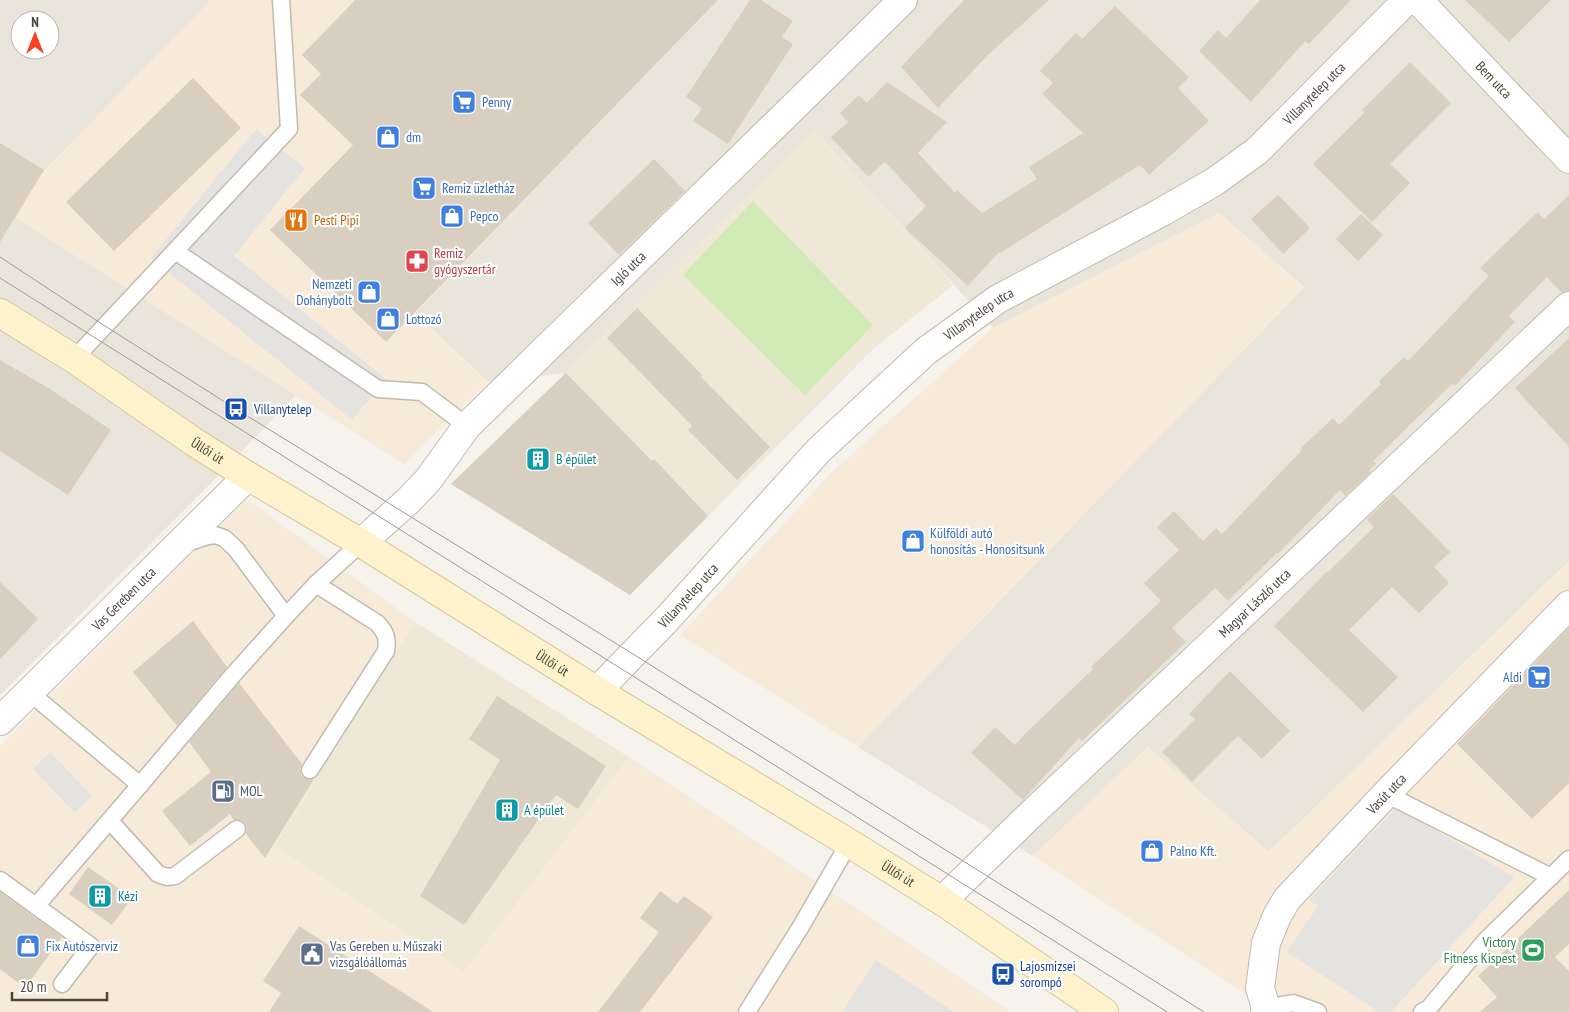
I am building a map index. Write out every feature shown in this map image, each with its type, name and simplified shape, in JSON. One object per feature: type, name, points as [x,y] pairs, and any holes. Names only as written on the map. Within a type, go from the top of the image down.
[{"type":"main road","name":"Üllői út","points":[[0,313],[74,359],[194,442],[248,476],[361,543],[597,691],[942,901],[1104,1012]]},
{"type":"street","name":"Igló utca","points":[[361,543],[408,501],[428,480],[467,426],[903,0]]},
{"type":"street","name":"Villanytelep utca","points":[[597,691],[668,618],[820,450],[926,351],[998,299],[1160,213],[1214,182],[1257,151],[1407,0]]},
{"type":"street","name":"Bem utca","points":[[1418,0],[1569,158]]},
{"type":"street","name":"Magyar László utca","points":[[942,901],[1027,818],[1569,306]]},
{"type":"street","name":"Vas Gereben utca","points":[[0,721],[248,476]]},
{"type":"street","name":"Vasút utca","points":[[1266,1010],[1260,988],[1266,944],[1277,916],[1287,899],[1569,604]]},
{"type":"lane","points":[[74,359],[289,129],[281,0]]},
{"type":"lane","points":[[176,251],[378,389],[422,392],[467,426]]},
{"type":"lane","points":[[167,554],[188,542],[202,537],[215,535],[224,538],[236,549],[286,616]]},
{"type":"lane","points":[[36,906],[233,675],[316,584],[361,543]]},
{"type":"lane","points":[[310,770],[386,651],[387,644],[384,630],[377,624],[316,584]]},
{"type":"lane","points":[[29,692],[140,785]]},
{"type":"lane","points":[[1386,794],[1551,877]]},
{"type":"lane","points":[[110,820],[158,874],[167,877],[176,876],[237,829]]},
{"type":"lane","points":[[747,1012],[800,928],[849,843]]},
{"type":"lane","points":[[1426,1010],[1486,940],[1569,859]]},
{"type":"lane","points":[[0,880],[91,946],[62,984]]},
{"type":"lane","points":[[1266,1010],[1293,1003],[1318,1012]]},
{"type":"shaded area","points":[[0,0],[211,0],[5,211],[296,395],[0,695]]},
{"type":"shaded area","points":[[211,0],[718,0],[415,313],[488,382],[404,464],[5,211]]},
{"type":"shaded area","points":[[718,0],[1569,0],[1569,561],[1269,852],[1148,747],[1033,856],[858,747],[1304,287],[1219,213],[993,328],[814,130],[566,373],[488,382],[415,313]]},
{"type":"shaded area","points":[[256,129],[305,168],[234,256],[386,379],[352,420],[151,258]]},
{"type":"shaded area","points":[[814,130],[953,285],[873,349],[630,595],[451,484]]},
{"type":"shaded area","name":"Külföldi autó honosítás - Honositsunk","points":[[1219,213],[1304,288],[858,747],[680,635],[832,472],[993,328]]},
{"type":"shaded area","points":[[247,499],[415,622],[275,846],[464,972],[629,757],[1011,1012],[0,1012],[0,746]]},
{"type":"shaded area","points":[[1569,561],[1569,1012],[1274,1012],[1033,856],[1148,747],[1269,852]]},
{"type":"shaded area","points":[[415,622],[629,757],[464,972],[275,846]]},
{"type":"shaded area","points":[[50,752],[92,796],[75,813],[33,769]]},
{"type":"shaded area","points":[[1397,807],[1514,877],[1391,1012],[1379,1012],[1287,952],[1318,906],[1309,900]]},
{"type":"shaded area","points":[[876,960],[954,1012],[842,1012]]},
{"type":"green space","points":[[753,201],[873,325],[805,395],[683,275]]},
{"type":"building","name":"Remiz üzletház","points":[[355,0],[718,0],[386,342],[270,230],[353,145],[300,95],[321,74],[302,55]]},
{"type":"building","points":[[750,0],[761,0],[793,21],[782,37],[793,44],[728,144],[693,121],[702,108],[686,97]]},
{"type":"building","points":[[964,0],[1049,0],[988,55],[938,108],[901,67]]},
{"type":"building","points":[[1260,0],[1351,0],[1309,44],[1305,41],[1251,102],[1199,51],[1218,30],[1226,38]]},
{"type":"building","points":[[1465,0],[1551,0],[1509,42]]},
{"type":"building","points":[[1115,6],[1189,77],[1178,88],[1209,121],[1149,175],[1140,165],[999,252],[968,286],[905,228],[926,206],[885,162],[868,177],[831,137],[848,122],[840,113],[859,95],[867,103],[887,82],[947,122],[918,153],[955,193],[957,190],[982,213],[1037,179],[1029,167],[1083,133],[1042,94],[1053,83],[1040,71],[1076,33],[1082,39]]},
{"type":"building","points":[[1410,62],[1451,103],[1390,164],[1410,183],[1372,222],[1313,164],[1364,113],[1362,110]]},
{"type":"building","points":[[193,78],[241,128],[114,251],[66,202]]},
{"type":"building","points":[[0,143],[44,170],[0,242]]},
{"type":"building","points":[[654,159],[685,191],[619,255],[588,223]]},
{"type":"building","points":[[1278,195],[1310,228],[1283,254],[1251,219]]},
{"type":"building","points":[[1569,195],[1569,291],[1562,293],[1547,277],[1509,316],[1515,322],[1455,386],[1452,384],[1373,461],[1376,464],[1369,470],[1371,472],[1345,496],[1340,490],[1278,554],[1228,601],[1215,588],[1172,628],[1186,642],[1082,741],[1079,738],[1023,800],[971,753],[995,727],[1015,745],[1093,669],[1091,667],[1161,601],[1144,583],[1179,550],[1157,527],[1174,511],[1203,541],[1216,528],[1222,534],[1302,450],[1301,448],[1333,418],[1339,425],[1381,384],[1379,381],[1404,357],[1408,361],[1489,276],[1480,268],[1538,212],[1544,219]]},
{"type":"building","points":[[1361,214],[1383,235],[1358,261],[1336,239]]},
{"type":"building","points":[[637,308],[770,447],[737,480],[688,430],[692,426],[607,338]]},
{"type":"building","points":[[1569,338],[1569,447],[1515,388]]},
{"type":"building","points":[[0,360],[50,389],[111,430],[68,495],[0,451]]},
{"type":"building","points":[[566,373],[652,461],[654,459],[708,516],[630,595],[451,484]]},
{"type":"building","points":[[1393,494],[1450,552],[1434,567],[1449,583],[1419,613],[1392,587],[1349,630],[1398,677],[1363,712],[1274,626],[1326,572],[1374,527],[1367,519]]},
{"type":"building","points":[[0,582],[38,619],[0,659]]},
{"type":"building","points":[[193,621],[227,667],[177,726],[133,672]]},
{"type":"building","name":"Aldi","points":[[1569,627],[1569,783],[1532,819],[1457,744]]},
{"type":"building","points":[[1230,671],[1290,731],[1262,759],[1238,736],[1192,782],[1162,752],[1195,719],[1189,714]]},
{"type":"building","points":[[239,683],[302,764],[300,769],[301,775],[309,780],[314,779],[265,858],[246,834],[247,828],[245,823],[240,820],[234,820],[230,814],[190,846],[162,811],[211,772],[189,742]]},
{"type":"building","name":"A épület","points":[[497,696],[606,766],[578,809],[556,795],[464,925],[420,896],[500,760],[469,739]]},
{"type":"building","name":"Kézi","points":[[88,867],[132,898],[112,925],[69,894]]},
{"type":"building","name":"Victory Fitness Kispest","points":[[1569,890],[1569,944],[1555,957],[1569,971],[1569,1012],[1480,1012],[1497,997],[1478,976]]},
{"type":"building","points":[[660,891],[677,904],[684,896],[713,917],[640,1012],[598,1012],[659,932],[640,918]]},
{"type":"building","name":"Fix Autószerviz","points":[[0,892],[62,937],[25,988],[0,969]]},
{"type":"building","name":"Vas Gereben u. Műszaki vizsgálóállomás","points":[[299,926],[433,1012],[269,1012],[281,993],[263,981]]},
{"type":"tram line","points":[[0,257],[236,409],[633,654],[1204,1012]]},
{"type":"tram line","points":[[0,278],[1167,1012]]},
{"type":"place","name":"Penny","points":[[464,102]]},
{"type":"place","name":"dm","points":[[388,137]]},
{"type":"place","name":"Remiz üzletház","points":[[424,188]]},
{"type":"place","name":"Pepco","points":[[452,216]]},
{"type":"place","name":"Pesti Pipi","points":[[296,220]]},
{"type":"place","name":"Remiz gyógyszertár","points":[[417,261]]},
{"type":"place","name":"Nemzeti Dohánybolt","points":[[369,292]]},
{"type":"place","name":"Lottozó","points":[[388,319]]},
{"type":"place","name":"Villanytelep","points":[[236,409]]},
{"type":"place","name":"B épület","points":[[538,459]]},
{"type":"place","name":"Külföldi autó honosítás - Honositsunk","points":[[913,541]]},
{"type":"place","name":"Aldi","points":[[1539,677]]},
{"type":"place","name":"MOL","points":[[223,791]]},
{"type":"place","name":"A épület","points":[[507,810]]},
{"type":"place","name":"Palno Kft.","points":[[1152,851]]},
{"type":"place","name":"Kézi","points":[[100,896]]},
{"type":"place","name":"Fix Autószerviz","points":[[28,946]]},
{"type":"place","name":"Victory Fitness Kispest","points":[[1533,950]]},
{"type":"place","name":"Vas Gereben u. Műszaki vizsgálóállomás","points":[[312,954]]},
{"type":"place","name":"Lajosmizsei sorompó","points":[[1003,974]]}]
